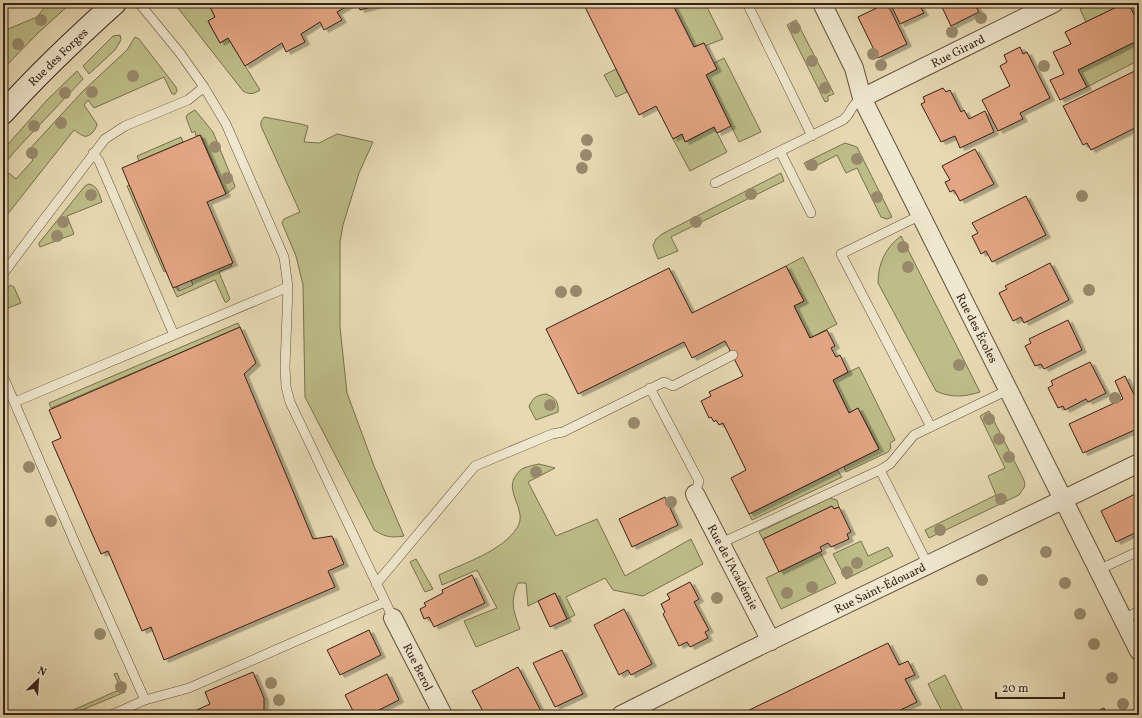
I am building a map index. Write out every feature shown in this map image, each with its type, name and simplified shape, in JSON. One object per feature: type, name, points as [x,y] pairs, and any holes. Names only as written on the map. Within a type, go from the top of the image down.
[{"type":"street","name":"Rue des Forges","points":[[3,113],[36,78],[115,3]]},
{"type":"street","name":"Rue des Écoles","points":[[822,3],[854,68],[862,98],[1139,651]]},
{"type":"street","name":"Rue Girard","points":[[862,98],[1054,3]]},
{"type":"street","name":"Rue Saint-Édouard","points":[[621,715],[1139,463]]},
{"type":"street","name":"Rue de l'Académie","points":[[695,494],[771,641]]},
{"type":"street","name":"Rue Berol","points":[[393,618],[443,715]]},
{"type":"lane","points":[[139,3],[180,53],[204,87],[226,124],[233,137],[284,257],[288,286],[285,367],[286,386],[290,402],[393,618]]},
{"type":"lane","points":[[747,3],[812,136]]},
{"type":"lane","points":[[3,274],[105,139],[125,126],[181,103],[195,95],[204,87]]},
{"type":"lane","points":[[715,183],[844,120],[850,114],[853,105],[862,98]]},
{"type":"lane","points":[[780,151],[811,213]]},
{"type":"lane","points":[[93,153],[99,161],[174,335]]},
{"type":"lane","points":[[920,215],[841,254],[931,427]]},
{"type":"lane","points":[[15,402],[288,286]]},
{"type":"lane","points":[[376,584],[475,466],[552,434],[563,432],[664,382],[673,386],[733,355]]},
{"type":"lane","points":[[3,376],[145,700]]},
{"type":"lane","points":[[650,388],[699,481],[695,494]]},
{"type":"lane","points":[[721,542],[880,470],[890,464],[914,435],[1008,390]]},
{"type":"lane","points":[[880,470],[928,565]]},
{"type":"lane","points":[[1098,570],[1139,551]]},
{"type":"lane","points":[[111,715],[145,700],[189,688],[385,602]]},
{"type":"lane","points":[[1123,619],[1139,611]]},
{"type":"green space","points":[[48,3],[71,3],[38,33],[3,69],[3,31],[37,17]]},
{"type":"green space","points":[[175,3],[212,3],[209,5],[215,17],[208,21],[220,43],[228,38],[260,90],[252,94],[243,91]]},
{"type":"green space","points":[[672,3],[705,3],[723,39],[705,46],[704,43],[694,47]]},
{"type":"green space","points":[[1094,3],[1125,3],[1086,22],[1080,9]]},
{"type":"green space","points":[[796,20],[834,94],[828,96],[828,101],[825,102],[787,25]]},
{"type":"green space","points":[[120,35],[121,40],[115,50],[89,74],[83,66],[113,36]]},
{"type":"green space","points":[[135,37],[139,39],[176,87],[177,91],[175,94],[172,94],[164,77],[94,108],[88,100],[84,105],[97,124],[95,130],[89,135],[85,136],[80,135],[74,130],[3,220],[3,180],[9,173],[16,179],[33,160],[26,153],[83,91],[127,50]]},
{"type":"green space","points":[[1139,40],[1139,60],[1087,87],[1078,70]]},
{"type":"green space","points":[[724,58],[761,132],[739,142],[706,75],[717,69],[714,63]]},
{"type":"green space","points":[[616,69],[627,92],[616,97],[604,75]]},
{"type":"green space","points":[[77,71],[83,79],[14,152],[3,166],[3,150],[47,100]]},
{"type":"green space","points":[[195,110],[213,132],[235,186],[226,194],[201,135],[196,136],[195,131],[192,133],[186,117]]},
{"type":"green space","points":[[264,117],[308,126],[304,142],[319,143],[337,134],[373,142],[359,173],[343,225],[340,242],[340,327],[347,393],[374,466],[404,536],[388,536],[374,530],[305,397],[303,285],[296,256],[282,223],[284,219],[300,212],[261,126],[261,122]]},
{"type":"green space","points":[[714,127],[727,152],[690,171],[673,139],[682,134],[686,142]]},
{"type":"green space","points":[[181,137],[183,142],[139,161],[137,156]]},
{"type":"green space","points":[[845,143],[857,147],[892,217],[887,219],[881,217],[857,168],[846,173],[837,155],[808,170],[804,163]]},
{"type":"green space","points":[[781,173],[784,181],[671,237],[678,251],[658,259],[653,246],[656,239],[662,234]]},
{"type":"green space","points":[[89,184],[96,188],[102,202],[67,216],[74,234],[40,247],[39,243],[85,186]]},
{"type":"green space","points":[[130,185],[166,271],[164,272],[127,186]]},
{"type":"green space","points":[[901,236],[980,392],[968,395],[952,396],[936,391],[878,283],[881,262],[887,250]]},
{"type":"green space","points":[[803,257],[837,324],[810,338],[794,306],[804,301],[786,266]]},
{"type":"green space","points":[[231,263],[232,266],[219,272],[230,299],[227,302],[225,302],[215,280],[177,297],[173,288],[177,286],[179,291],[193,285],[191,280]]},
{"type":"green space","points":[[10,285],[14,287],[21,303],[3,310],[3,295]]},
{"type":"green space","points":[[238,323],[240,327],[51,408],[49,403]]},
{"type":"green space","points":[[859,367],[895,440],[890,443],[891,448],[888,452],[846,472],[844,467],[879,448],[858,408],[849,413],[833,380]]},
{"type":"green space","points":[[546,394],[556,400],[558,412],[536,420],[529,407],[535,398]]},
{"type":"green space","points":[[989,411],[1024,480],[1025,486],[1019,495],[929,538],[925,530],[996,495],[988,476],[1005,468],[980,416]]},
{"type":"green space","points":[[539,464],[555,468],[528,482],[556,536],[597,519],[625,576],[691,539],[703,564],[643,596],[613,590],[605,578],[566,597],[575,615],[567,619],[555,593],[528,606],[526,583],[518,583],[513,606],[520,629],[476,647],[464,621],[497,608],[477,570],[442,585],[439,575],[492,550],[502,544],[510,536],[517,528],[520,521],[520,514],[512,487],[513,480],[522,469]]},
{"type":"green space","points":[[837,470],[842,477],[752,520],[749,514]]},
{"type":"green space","points":[[830,498],[837,500],[839,507],[834,509],[832,506],[763,539],[759,532]]},
{"type":"green space","points":[[861,541],[868,556],[888,547],[893,556],[846,579],[833,554]]},
{"type":"green space","points":[[820,552],[836,583],[781,609],[766,578]]},
{"type":"green space","points":[[416,559],[433,589],[425,592],[410,562]]},
{"type":"green space","points":[[117,673],[125,692],[70,715],[62,715],[121,689],[114,674]]},
{"type":"green space","points":[[945,675],[965,715],[944,715],[928,684]]},
{"type":"building","points":[[212,3],[353,3],[337,12],[342,20],[324,30],[320,22],[301,34],[305,42],[286,52],[282,43],[245,66],[228,38],[220,43],[208,21],[215,17],[209,5]]},
{"type":"building","points":[[358,3],[379,3],[379,5],[360,10]]},
{"type":"building","points":[[583,3],[672,3],[694,47],[704,43],[717,69],[706,75],[731,126],[717,133],[714,127],[685,142],[682,134],[673,139],[656,106],[639,115]]},
{"type":"building","points":[[887,3],[907,44],[878,58],[858,17]]},
{"type":"building","points":[[890,3],[918,3],[924,13],[900,24]]},
{"type":"building","points":[[945,3],[974,3],[979,12],[951,26],[941,5]]},
{"type":"building","points":[[1125,3],[1128,3],[1139,24],[1139,40],[1078,70],[1087,87],[1060,100],[1050,80],[1064,74],[1053,52],[1071,44],[1065,32]]},
{"type":"building","points":[[1020,47],[1023,54],[1027,52],[1050,98],[1020,113],[1023,119],[998,131],[982,100],[1010,86],[1000,66],[1007,62],[1004,55]]},
{"type":"building","points":[[1139,69],[1139,126],[1091,150],[1087,143],[1083,145],[1063,106]]},
{"type":"building","points":[[943,88],[946,92],[950,90],[961,112],[964,110],[969,119],[985,111],[994,132],[960,148],[955,136],[941,142],[921,104],[925,102],[923,97]]},
{"type":"building","points":[[200,135],[226,194],[207,202],[233,263],[173,288],[122,168]]},
{"type":"building","points":[[975,149],[994,184],[960,201],[954,190],[950,192],[945,182],[950,180],[942,166]]},
{"type":"building","points":[[1026,196],[1046,235],[992,262],[986,251],[981,254],[972,236],[978,233],[972,223]]},
{"type":"building","points":[[1050,263],[1069,300],[1024,323],[1021,317],[1013,321],[999,293],[1007,289],[1005,286]]},
{"type":"building","points":[[786,266],[804,301],[794,306],[810,338],[827,330],[835,346],[831,348],[836,357],[840,355],[848,372],[833,380],[849,413],[858,408],[879,449],[749,514],[731,478],[746,470],[723,423],[719,425],[716,420],[714,422],[711,417],[709,418],[701,401],[711,396],[709,392],[743,376],[725,341],[692,358],[684,342],[578,394],[546,329],[669,268],[692,313]]},
{"type":"building","points":[[1068,320],[1082,350],[1044,369],[1041,364],[1035,366],[1025,346],[1031,343],[1029,339]]},
{"type":"building","points":[[240,327],[256,363],[244,374],[313,539],[332,536],[344,564],[328,571],[335,587],[164,660],[151,627],[142,631],[108,551],[101,554],[52,442],[61,438],[49,410]]},
{"type":"building","points":[[1090,362],[1106,393],[1088,402],[1086,399],[1065,410],[1063,406],[1058,408],[1048,388],[1053,385],[1051,381]]},
{"type":"building","points":[[1125,376],[1139,405],[1139,420],[1134,422],[1137,429],[1083,453],[1069,424],[1123,399],[1115,381]]},
{"type":"building","points":[[1139,492],[1139,531],[1116,542],[1101,511]]},
{"type":"building","points":[[665,497],[678,525],[632,547],[619,519]]},
{"type":"building","points":[[832,506],[834,509],[839,507],[851,532],[847,534],[849,539],[831,547],[828,543],[820,547],[822,551],[779,572],[763,539]]},
{"type":"building","points":[[472,575],[485,603],[434,627],[429,617],[424,619],[420,609],[426,606],[424,603],[443,593],[442,590]]},
{"type":"building","points":[[690,582],[699,599],[694,602],[709,630],[705,632],[708,638],[690,647],[687,642],[679,646],[663,614],[665,612],[661,604],[670,599],[667,594]]},
{"type":"building","points":[[555,593],[567,619],[550,627],[538,601]]},
{"type":"building","points":[[624,609],[652,664],[631,675],[628,670],[619,675],[594,625]]},
{"type":"building","points":[[369,630],[381,655],[340,675],[327,650]]},
{"type":"building","points":[[888,643],[899,665],[908,661],[915,675],[905,679],[917,702],[890,715],[739,715]]},
{"type":"building","points":[[562,650],[583,694],[555,707],[533,663]]},
{"type":"building","points":[[518,667],[543,715],[485,715],[472,691]]},
{"type":"building","points":[[253,672],[264,698],[264,715],[186,715],[210,704],[205,692]]},
{"type":"building","points":[[387,674],[399,700],[369,715],[355,715],[345,695]]},
{"type":"building","points":[[1104,708],[1107,715],[1089,715]]}]
